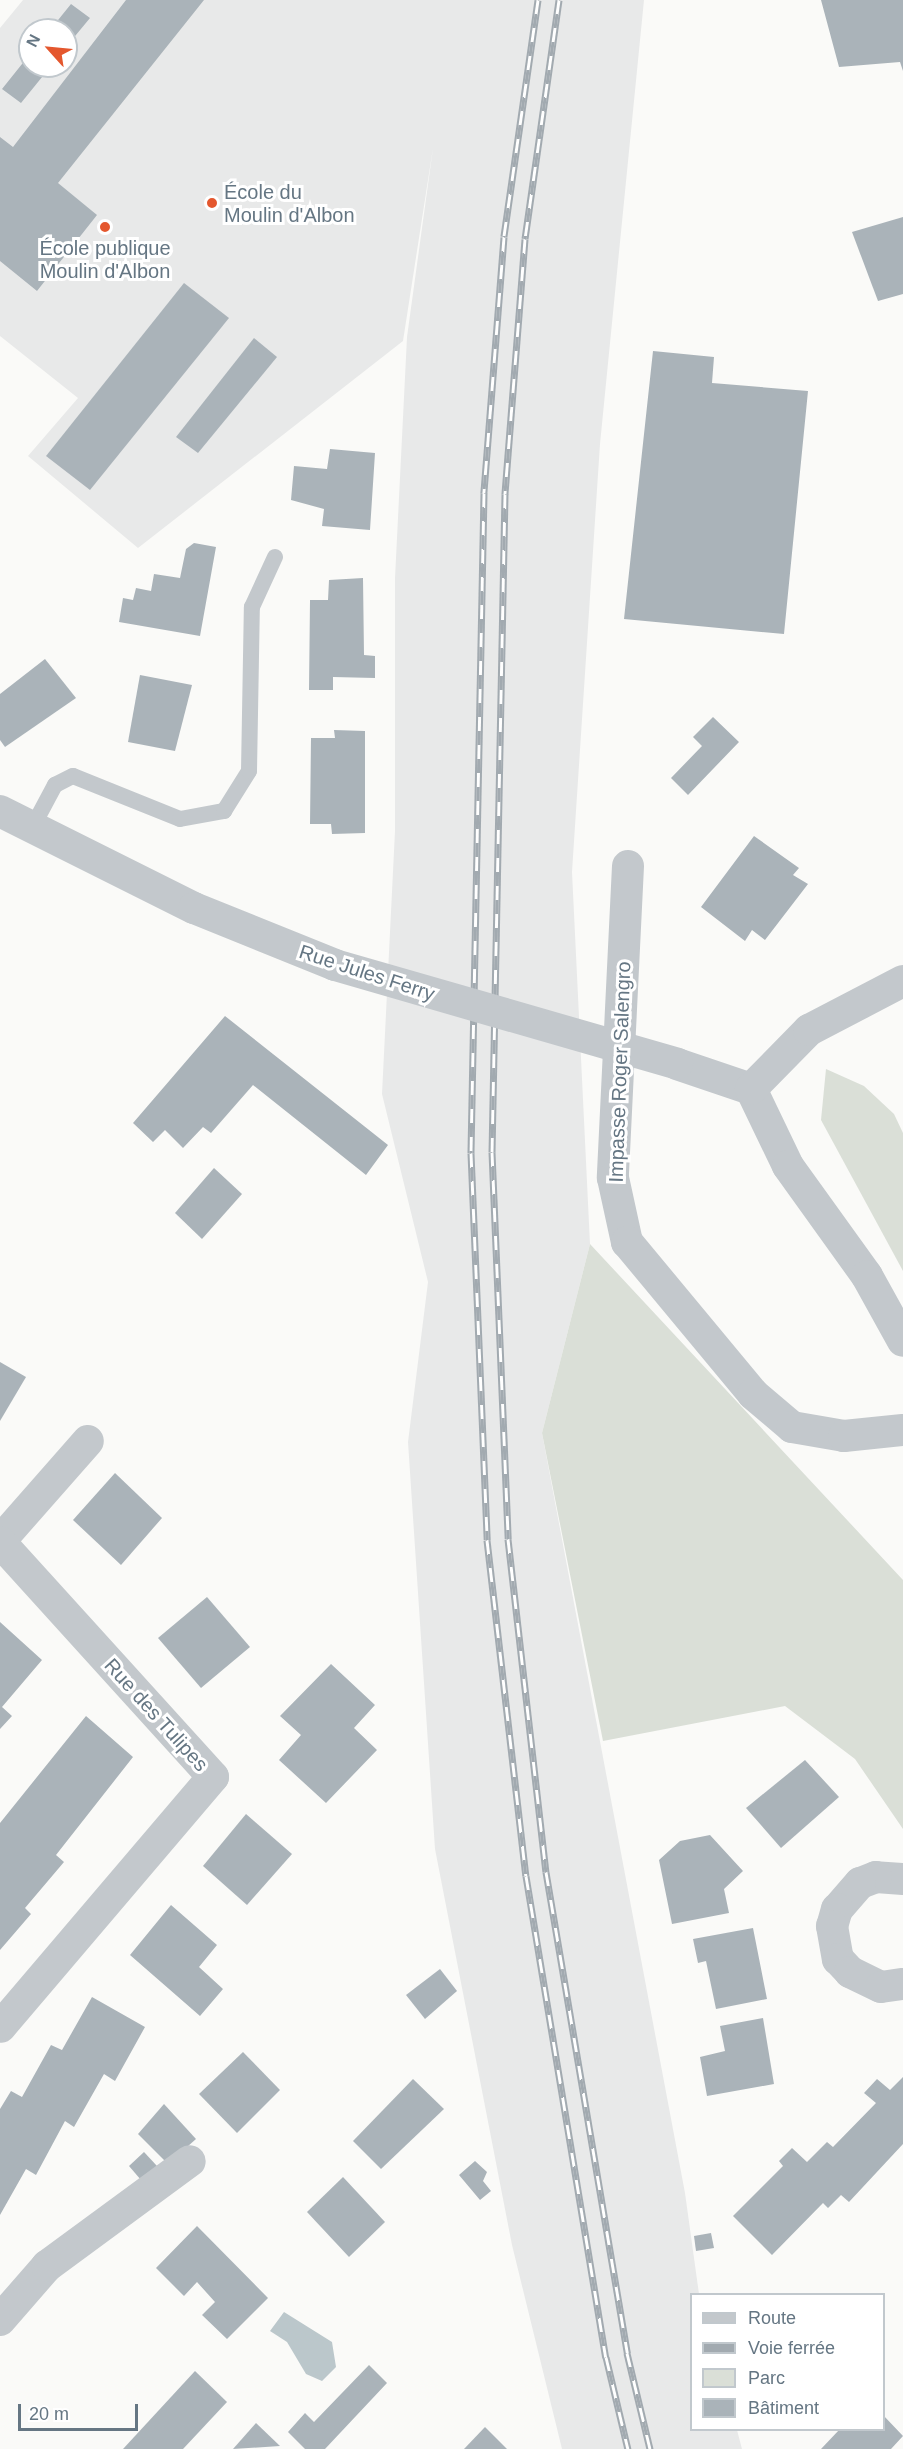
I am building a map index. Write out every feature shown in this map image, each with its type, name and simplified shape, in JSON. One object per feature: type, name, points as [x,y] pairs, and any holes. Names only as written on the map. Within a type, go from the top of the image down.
[{"type":"street","name":"Rue Jules Ferry","points":[[0,810],[194,908],[335,965],[676,1064],[751,1089]]},
{"type":"street","name":"Impasse Roger Salengro","points":[[628,866],[613,1178],[627,1242],[753,1394],[792,1427],[844,1436],[903,1430]]},
{"type":"street","points":[[903,981],[809,1030],[751,1089],[788,1166],[867,1276],[903,1341]]},
{"type":"street","points":[[0,1542],[88,1442]]},
{"type":"street","name":"Rue des Tulipes","points":[[0,1542],[213,1777],[0,2027]]},
{"type":"street","points":[[903,1879],[876,1878],[860,1883],[837,1909],[832,1926],[838,1959],[850,1972],[881,1987],[903,1984]]},
{"type":"street","points":[[0,2320],[47,2266],[190,2161]]},
{"type":"lane","points":[[32,828],[55,785],[73,776],[180,819],[224,811],[249,771],[252,607],[275,556]]},
{"type":"shaded area","points":[[23,0],[644,0],[600,444],[572,872],[590,1244],[542,1433],[685,2193],[699,2293],[690,2293],[690,2431],[737,2431],[742,2449],[562,2449],[512,2245],[435,1849],[408,1442],[428,1282],[382,1094],[395,831],[395,578],[407,337],[433,148],[403,341],[138,548],[28,456],[78,398],[0,336],[0,28]]},
{"type":"shaded area","points":[[284,2312],[332,2342],[336,2367],[322,2381],[306,2374],[287,2342],[270,2331]]},
{"type":"green space","points":[[826,1069],[864,1086],[894,1114],[903,1133],[903,1271],[821,1120]]},
{"type":"green space","points":[[590,1244],[903,1580],[903,1829],[855,1759],[785,1706],[603,1741],[542,1433]]},
{"type":"building","points":[[126,0],[204,0],[58,183],[97,215],[37,291],[0,261],[0,137],[13,147],[66,78],[78,78],[78,62]]},
{"type":"building","points":[[821,0],[903,0],[903,71],[900,62],[839,67]]},
{"type":"building","points":[[71,4],[90,18],[78,32],[78,18],[60,18]]},
{"type":"building","points":[[18,69],[18,78],[41,78],[21,103],[2,89]]},
{"type":"building","points":[[903,217],[903,294],[878,301],[852,232]]},
{"type":"building","points":[[184,283],[229,318],[90,490],[46,456]]},
{"type":"building","points":[[254,338],[277,357],[198,453],[176,437]]},
{"type":"building","points":[[653,351],[714,357],[712,383],[808,391],[784,634],[624,619]]},
{"type":"building","points":[[330,449],[375,453],[370,530],[322,526],[324,509],[291,500],[294,466],[327,469]]},
{"type":"building","points":[[194,543],[216,547],[200,636],[119,622],[123,598],[133,600],[136,588],[151,591],[154,574],[180,578],[186,549]]},
{"type":"building","points":[[363,578],[364,655],[375,656],[375,678],[333,677],[333,690],[309,690],[310,600],[328,600],[329,580]]},
{"type":"building","points":[[45,659],[76,698],[5,747],[0,740],[0,694]]},
{"type":"building","points":[[140,675],[192,685],[175,751],[128,742]]},
{"type":"building","points":[[713,717],[739,742],[688,795],[671,778],[702,746],[693,737]]},
{"type":"building","points":[[334,730],[365,731],[365,833],[332,834],[331,824],[310,824],[311,738],[335,738]]},
{"type":"building","points":[[754,836],[799,868],[793,875],[808,884],[765,940],[752,930],[745,941],[701,907]]},
{"type":"building","points":[[225,1016],[388,1145],[366,1175],[253,1085],[211,1133],[203,1127],[183,1148],[165,1130],[153,1142],[133,1123]]},
{"type":"building","points":[[214,1168],[242,1194],[202,1239],[175,1213]]},
{"type":"building","points":[[0,1362],[26,1377],[0,1421]]},
{"type":"building","points":[[115,1473],[162,1518],[121,1565],[73,1520]]},
{"type":"building","points":[[207,1597],[250,1647],[201,1688],[158,1638]]},
{"type":"building","points":[[0,1622],[42,1660],[2,1707],[12,1716],[0,1729]]},
{"type":"building","points":[[331,1664],[375,1705],[354,1728],[377,1750],[326,1803],[279,1760],[301,1735],[280,1716]]},
{"type":"building","points":[[86,1716],[133,1757],[56,1855],[64,1862],[25,1908],[31,1914],[0,1950],[0,1823]]},
{"type":"building","points":[[805,1760],[839,1797],[781,1848],[746,1808]]},
{"type":"building","points":[[246,1814],[292,1854],[247,1905],[203,1866]]},
{"type":"building","points":[[710,1835],[743,1871],[724,1889],[729,1913],[672,1924],[659,1860],[680,1841]]},
{"type":"building","points":[[171,1905],[217,1945],[199,1967],[223,1989],[200,2016],[130,1955]]},
{"type":"building","points":[[753,1928],[767,1999],[716,2009],[706,1961],[698,1963],[693,1939]]},
{"type":"building","points":[[440,1969],[457,1991],[425,2019],[406,1995]]},
{"type":"building","points":[[92,1997],[145,2027],[115,2081],[104,2074],[74,2127],[65,2121],[36,2175],[26,2169],[0,2215],[0,2109],[11,2091],[22,2097],[51,2045],[62,2050]]},
{"type":"building","points":[[763,2018],[774,2084],[707,2096],[700,2057],[725,2051],[720,2026]]},
{"type":"building","points":[[243,2052],[280,2090],[237,2133],[199,2094]]},
{"type":"building","points":[[903,2077],[903,2144],[849,2202],[841,2195],[828,2208],[823,2203],[772,2255],[733,2216],[783,2166],[779,2161],[792,2148],[807,2162],[827,2142],[833,2147],[876,2103],[864,2093],[877,2079],[890,2090]]},
{"type":"building","points":[[413,2079],[444,2109],[381,2169],[353,2141]]},
{"type":"building","points":[[164,2104],[196,2139],[168,2164],[138,2134]]},
{"type":"building","points":[[144,2152],[157,2166],[141,2180],[129,2166]]},
{"type":"building","points":[[475,2161],[487,2172],[483,2181],[491,2191],[480,2200],[459,2175]]},
{"type":"building","points":[[343,2177],[385,2222],[349,2257],[307,2212]]},
{"type":"building","points":[[197,2226],[268,2298],[227,2339],[202,2315],[215,2302],[197,2282],[184,2296],[156,2268]]},
{"type":"building","points":[[711,2233],[714,2248],[696,2251],[694,2236]]},
{"type":"building","points":[[369,2365],[387,2383],[325,2449],[305,2449],[288,2432],[305,2413],[314,2422]]},
{"type":"building","points":[[195,2371],[227,2402],[183,2449],[123,2449]]},
{"type":"building","points":[[885,2417],[903,2436],[891,2449],[821,2449],[838,2431],[885,2431]]},
{"type":"building","points":[[256,2423],[280,2446],[233,2449]]},
{"type":"building","points":[[485,2427],[507,2449],[464,2449]]},
{"type":"railway","points":[[538,0],[504,237],[484,493],[471,1153],[487,1540],[526,1876],[606,2357],[628,2449]]},
{"type":"railway","points":[[559,0],[525,239],[505,494],[492,1152],[508,1539],[546,1872],[627,2353],[650,2449]]},
{"type":"place","name":"École du Moulin d'Albon","points":[[212,203]]},
{"type":"place","name":"École publique Moulin d'Albon","points":[[105,227]]}]
